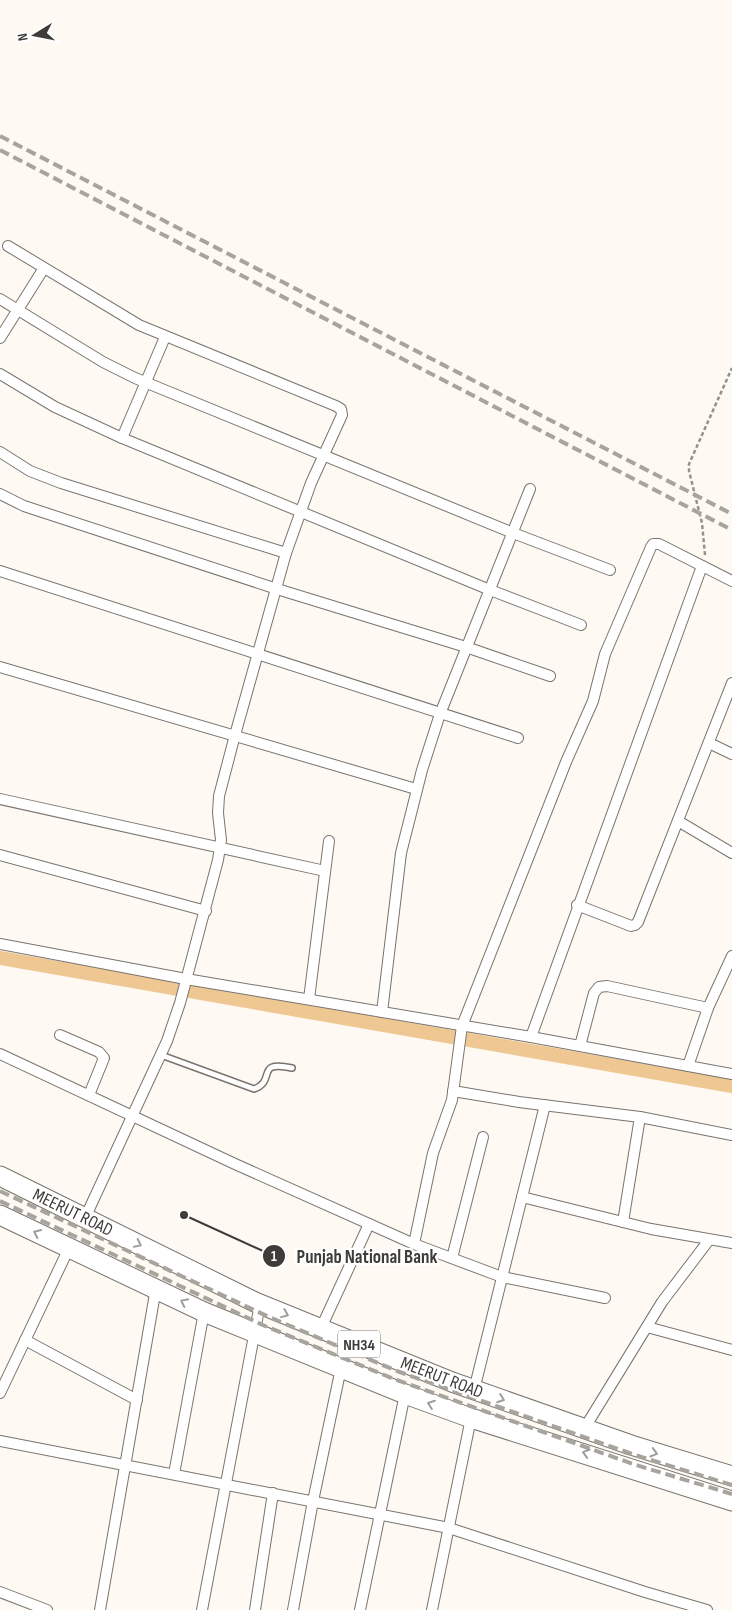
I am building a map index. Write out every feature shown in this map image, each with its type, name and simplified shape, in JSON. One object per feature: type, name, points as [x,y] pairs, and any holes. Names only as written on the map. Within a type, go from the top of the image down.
[{"type":"highway","name":"MEERUT ROAD","points":[[0,1176],[260,1304],[474,1390],[631,1445],[732,1476]]},
{"type":"highway","name":"MEERUT ROAD","points":[[0,1215],[204,1312],[405,1394],[471,1418],[732,1500]]},
{"type":"street","points":[[8,246],[128,319],[165,337],[341,409],[342,415],[300,513],[286,553],[217,805],[221,848],[206,911],[180,1003],[161,1055],[85,1218]]},
{"type":"street","points":[[0,338],[44,268]]},
{"type":"street","points":[[0,299],[103,362],[146,382],[513,533],[610,570]]},
{"type":"street","points":[[122,438],[165,337]]},
{"type":"street","points":[[0,374],[62,411],[122,438],[300,513],[581,625]]},
{"type":"street","points":[[0,452],[30,471],[61,483],[286,553]]},
{"type":"street","points":[[382,1012],[402,853],[416,789],[440,714],[530,489]]},
{"type":"street","points":[[0,494],[24,506],[550,676]]},
{"type":"street","points":[[414,1244],[432,1161],[450,1105],[461,1030],[566,762],[593,701],[605,654],[651,547],[653,544],[659,544],[732,581]]},
{"type":"street","points":[[530,1037],[702,566]]},
{"type":"street","points":[[0,570],[518,738]]},
{"type":"street","points":[[0,667],[416,789]]},
{"type":"street","points":[[577,906],[627,924],[635,925],[641,916],[732,683]]},
{"type":"street","points":[[709,743],[732,754]]},
{"type":"street","points":[[0,799],[325,871]]},
{"type":"street","points":[[678,821],[732,853]]},
{"type":"street","points":[[309,999],[329,841]]},
{"type":"street","points":[[0,855],[206,911]]},
{"type":"street","points":[[0,944],[186,982],[309,999],[382,1012],[461,1030],[530,1037],[732,1074]]},
{"type":"street","points":[[688,1066],[708,1008],[732,956]]},
{"type":"street","points":[[580,1046],[594,993],[599,986],[607,986],[708,1008]]},
{"type":"street","points":[[60,1035],[99,1052],[104,1058],[89,1095]]},
{"type":"street","points":[[0,1054],[235,1164],[414,1244],[502,1277],[605,1298]]},
{"type":"street","points":[[453,1090],[545,1105],[640,1117],[732,1135]]},
{"type":"street","points":[[474,1390],[545,1105]]},
{"type":"street","points":[[623,1222],[640,1117]]},
{"type":"street","points":[[452,1258],[483,1137]]},
{"type":"street","points":[[522,1197],[623,1222],[732,1243]]},
{"type":"street","points":[[321,1328],[369,1224]]},
{"type":"street","points":[[584,1429],[672,1288],[709,1240]]},
{"type":"street","points":[[0,1393],[69,1248]]},
{"type":"street","points":[[100,1610],[156,1288]]},
{"type":"street","points":[[202,1610],[260,1304]]},
{"type":"street","points":[[174,1474],[204,1312]]},
{"type":"street","points":[[647,1327],[732,1350]]},
{"type":"street","points":[[25,1340],[137,1400]]},
{"type":"street","points":[[293,1610],[313,1500],[341,1368]]},
{"type":"street","points":[[360,1610],[405,1394]]},
{"type":"street","points":[[432,1610],[471,1418]]},
{"type":"street","points":[[0,1441],[313,1500],[449,1528],[645,1592],[707,1610]]},
{"type":"street","points":[[255,1610],[273,1493]]},
{"type":"street","points":[[0,1592],[47,1610]]},
{"type":"lane","points":[[161,1055],[254,1089],[264,1083],[269,1070],[273,1066],[278,1065],[292,1068]]},
{"type":"path","points":[[702,566],[705,546],[704,534],[689,464],[732,368]]},
{"type":"waterway","points":[[0,958],[732,1086]]},
{"type":"railway","points":[[0,136],[732,514]]},
{"type":"railway","points":[[0,150],[732,530]]},
{"type":"railway","points":[[0,1191],[269,1317],[397,1371],[638,1456],[732,1485]]},
{"type":"railway","points":[[0,1201],[265,1326],[394,1379],[636,1465],[732,1494]]},
{"type":"place","name":"Punjab National Bank","points":[[184,1215]]}]
